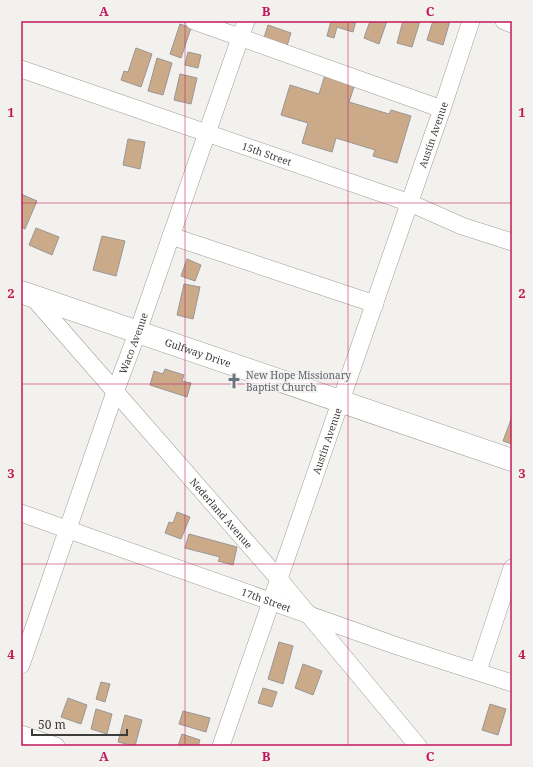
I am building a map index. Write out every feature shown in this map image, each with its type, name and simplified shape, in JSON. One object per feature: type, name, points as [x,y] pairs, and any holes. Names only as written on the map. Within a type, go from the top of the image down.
[{"type":"main road","name":"Gulfway Drive","points":[[24,290],[138,331],[512,460]]},
{"type":"street","points":[[194,21],[442,109]]},
{"type":"street","name":"Waco Avenue","points":[[21,665],[115,392],[138,331],[246,21]]},
{"type":"street","name":"Austin Avenue","points":[[221,746],[278,578],[410,203],[471,21]]},
{"type":"street","points":[[504,21],[512,24]]},
{"type":"street","name":"15th Street","points":[[21,69],[410,203],[462,226],[512,242]]},
{"type":"street","points":[[171,236],[375,304]]},
{"type":"street","name":"Nederland Avenue","points":[[24,290],[278,578],[418,746]]},
{"type":"street","name":"17th Street","points":[[21,513],[397,646],[512,683]]},
{"type":"street","points":[[478,671],[512,569]]},
{"type":"street","points":[[21,734],[56,746]]},
{"type":"building","points":[[331,21],[356,21],[353,32],[337,27],[334,38],[327,36]]},
{"type":"building","points":[[370,21],[387,21],[379,44],[364,38]]},
{"type":"building","points":[[403,21],[420,21],[412,47],[397,43]]},
{"type":"building","points":[[433,21],[450,21],[443,45],[427,40]]},
{"type":"building","points":[[180,24],[191,28],[181,58],[170,54]]},
{"type":"building","points":[[268,25],[291,33],[286,49],[263,41]]},
{"type":"building","points":[[136,48],[152,54],[141,87],[121,80],[124,71],[128,72]]},
{"type":"building","points":[[188,52],[201,55],[198,68],[185,65]]},
{"type":"building","points":[[157,58],[172,63],[163,95],[148,91]]},
{"type":"building","points":[[180,74],[197,78],[191,104],[174,100]]},
{"type":"building","points":[[325,75],[355,84],[349,102],[389,114],[391,110],[411,116],[397,163],[373,156],[375,150],[336,138],[332,152],[302,143],[308,123],[281,115],[290,85],[319,94]]},
{"type":"building","points":[[128,139],[145,142],[140,169],[123,165]]},
{"type":"building","points":[[21,194],[37,201],[25,229],[21,227]]},
{"type":"building","points":[[36,228],[59,237],[52,255],[29,245]]},
{"type":"building","points":[[102,236],[125,241],[116,276],[93,270]]},
{"type":"building","points":[[187,259],[201,265],[195,281],[181,276]]},
{"type":"building","points":[[184,284],[200,287],[193,319],[177,315]]},
{"type":"building","points":[[165,369],[184,375],[182,381],[191,383],[187,397],[150,385],[154,371],[163,374]]},
{"type":"building","points":[[512,417],[512,444],[503,441]]},
{"type":"building","points":[[177,512],[190,517],[181,539],[165,533],[169,522],[173,523]]},
{"type":"building","points":[[189,534],[237,547],[233,565],[218,561],[220,557],[185,548]]},
{"type":"building","points":[[279,642],[293,646],[283,684],[268,679]]},
{"type":"building","points":[[303,664],[322,671],[313,695],[295,688]]},
{"type":"building","points":[[101,682],[110,684],[105,702],[96,699]]},
{"type":"building","points":[[263,688],[277,692],[272,707],[258,703]]},
{"type":"building","points":[[68,698],[87,705],[81,724],[61,717]]},
{"type":"building","points":[[490,704],[506,709],[498,735],[482,730]]},
{"type":"building","points":[[96,709],[112,714],[107,734],[91,729]]},
{"type":"building","points":[[183,711],[210,718],[206,732],[179,724]]},
{"type":"building","points":[[125,715],[142,720],[135,746],[118,742]]},
{"type":"building","points":[[182,734],[200,740],[198,746],[178,746]]},
{"type":"place","name":"New Hope Missionary Baptist Church","points":[[234,381]]}]
